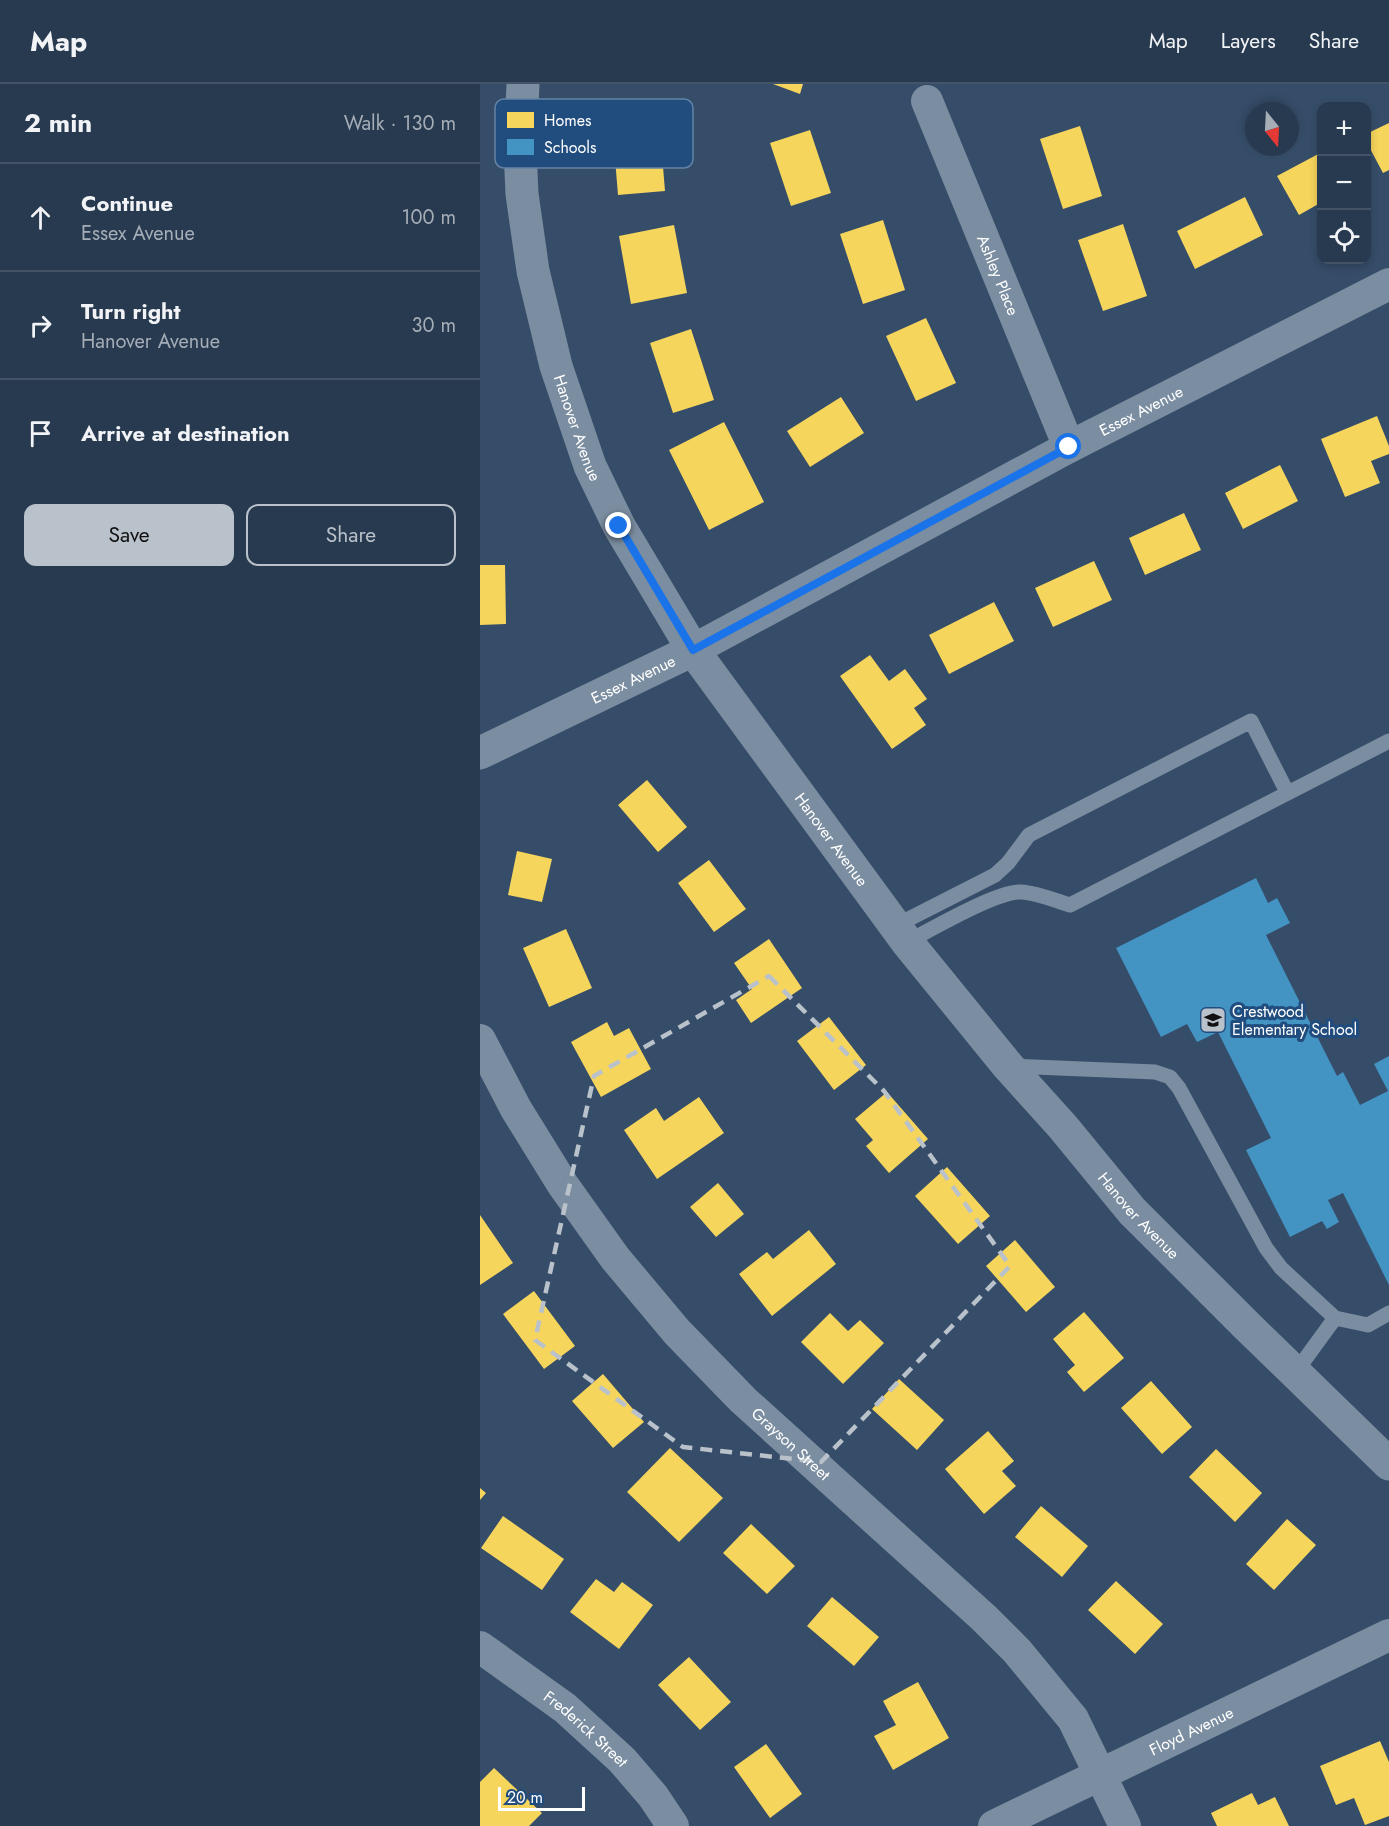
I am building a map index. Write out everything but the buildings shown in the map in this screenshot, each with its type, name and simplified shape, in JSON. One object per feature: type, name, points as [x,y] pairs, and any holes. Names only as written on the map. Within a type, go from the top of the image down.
[{"type":"street","name":"Hanover Avenue","points":[[522,99],[523,84]]},
{"type":"street","name":"Ashley Place","points":[[927,101],[1069,447]]},
{"type":"street","name":"Hanover Avenue","points":[[521,168],[522,194],[533,271],[556,366],[590,466],[619,526],[693,650],[901,934],[1008,1066],[1063,1127],[1132,1211],[1389,1464]]},
{"type":"street","name":"Essex Avenue","points":[[480,753],[693,650],[1069,447],[1389,285]]},
{"type":"street","name":"Grayson Street","points":[[480,1040],[516,1109],[563,1185],[615,1258],[677,1332],[743,1400],[984,1618],[1017,1651],[1073,1719],[1125,1826]]},
{"type":"street","name":"Floyd Avenue","points":[[994,1826],[1389,1635]]},
{"type":"street","name":"Frederick Street","points":[[480,1647],[565,1707],[614,1753],[653,1796],[673,1826]]},
{"type":"lane","points":[[901,934],[994,875],[1008,863],[1029,835],[1251,721],[1287,792]]},
{"type":"lane","points":[[901,934],[997,896],[1019,892],[1070,905],[1389,741]]},
{"type":"lane","points":[[1008,1066],[1155,1072],[1170,1077],[1179,1088],[1266,1248],[1281,1268],[1335,1318],[1368,1325],[1389,1313]]},
{"type":"lane","points":[[1295,1372],[1335,1318]]},
{"type":"highlighted area","points":[[769,976],[884,1091],[1010,1266],[821,1462],[683,1447],[535,1340],[594,1076]]},
{"type":"place","name":"Crestwood Elementary School","points":[[1213,1020]]},
{"type":"route","points":[[619,526],[693,650],[1069,447]]}]
